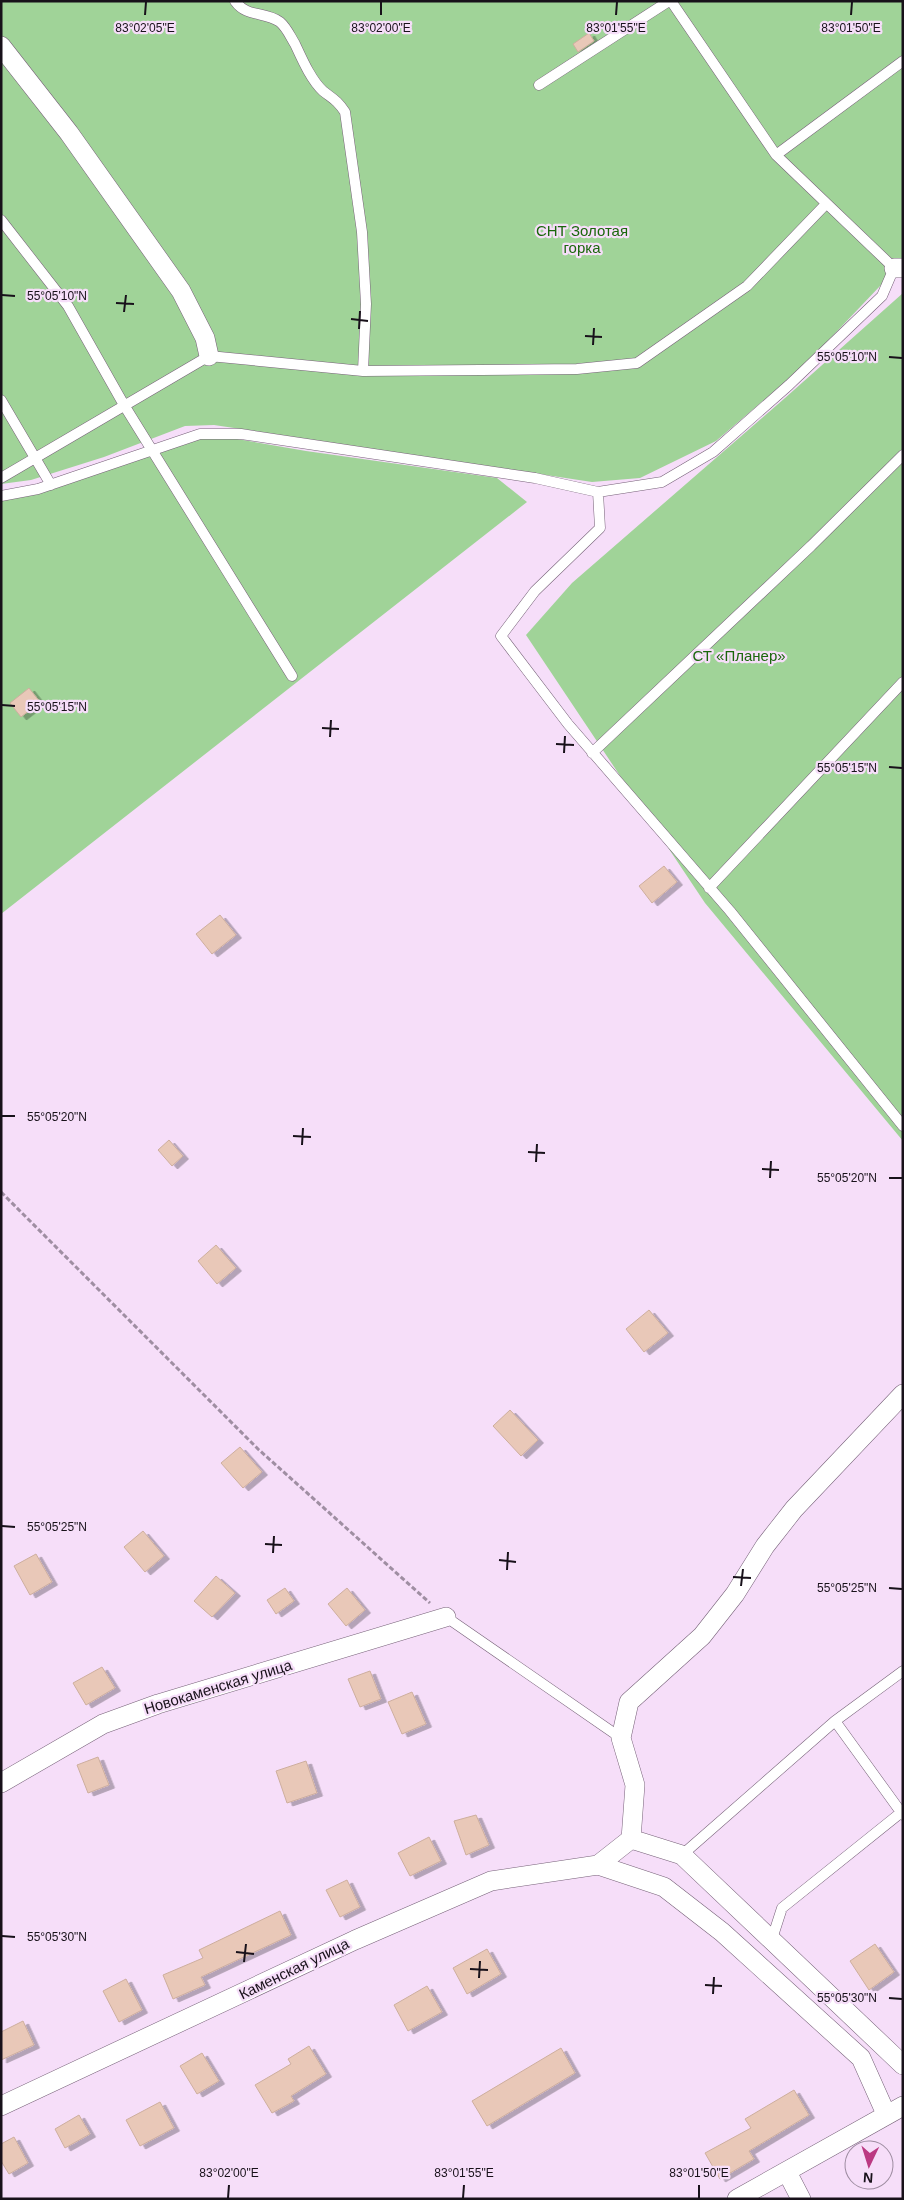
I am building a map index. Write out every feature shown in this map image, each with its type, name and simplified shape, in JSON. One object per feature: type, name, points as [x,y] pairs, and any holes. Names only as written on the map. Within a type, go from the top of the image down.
[{"type":"street","points":[[1,46],[69,133],[181,291],[205,338],[209,356]]},
{"type":"street","points":[[598,1865],[631,1840],[635,1785],[621,1738],[629,1702],[702,1636],[735,1594],[765,1546],[794,1509],[903,1394]]},
{"type":"street","name":"Новокаменская улица","points":[[1,1783],[103,1724],[158,1704],[446,1617]]},
{"type":"street","points":[[631,1840],[682,1855],[771,1942],[903,2065]]},
{"type":"street","points":[[598,1865],[664,1887],[722,1932],[861,2058],[886,2114]]},
{"type":"street","name":"Каменская улица","points":[[1,2106],[356,1940],[491,1881],[598,1865]]},
{"type":"street","points":[[737,2199],[903,2106]]},
{"type":"street","points":[[787,2172],[801,2199]]},
{"type":"lane","points":[[235,1],[250,14],[272,18],[286,29],[322,90],[336,99],[345,112],[362,232],[366,304],[363,371]]},
{"type":"lane","points":[[1,496],[51,485],[200,434],[241,434],[535,478],[598,492],[662,482],[713,452],[789,386],[882,296],[898,268],[826,204],[776,155],[670,1],[539,85]]},
{"type":"lane","points":[[776,155],[903,61]]},
{"type":"lane","points":[[1,478],[209,356],[363,371],[577,369],[637,363],[748,286],[826,204]]},
{"type":"lane","points":[[1,220],[68,306],[124,405],[292,676]]},
{"type":"lane","points":[[1,400],[51,485]]},
{"type":"lane","points":[[592,753],[804,553],[903,455]]},
{"type":"lane","points":[[598,492],[600,528],[535,591],[501,636],[592,753],[736,919],[903,1126]]},
{"type":"lane","points":[[709,888],[903,682]]},
{"type":"lane","points":[[446,1617],[621,1738]]},
{"type":"lane","points":[[682,1855],[835,1721],[903,1671]]},
{"type":"lane","points":[[771,1942],[782,1908],[902,1813],[835,1721]]},
{"type":"path","points":[[1,1192],[258,1450],[446,1617]]},
{"type":"green space","name":"СНТ Золотая горка","points":[[1,1],[903,1],[903,271],[881,285],[804,366],[716,441],[640,478],[592,482],[214,425],[185,426],[104,457],[31,480],[1,484]]},
{"type":"green space","name":"СТ «Планер»","points":[[903,293],[903,1141],[705,903],[526,635],[572,583]]},
{"type":"green space","points":[[214,435],[306,451],[497,478],[527,502],[1,914],[1,499]]},
{"type":"building","points":[[589,33],[594,41],[578,52],[573,44]]},
{"type":"building","points":[[29,688],[40,702],[21,717],[10,703]]},
{"type":"building","points":[[664,866],[677,882],[652,903],[639,886]]},
{"type":"building","points":[[220,915],[236,935],[212,954],[196,934]]},
{"type":"building","points":[[169,1140],[183,1156],[172,1166],[158,1150]]},
{"type":"building","points":[[216,1245],[236,1268],[217,1284],[198,1261]]},
{"type":"building","points":[[649,1310],[668,1333],[644,1352],[626,1329]]},
{"type":"building","points":[[510,1410],[538,1440],[521,1456],[493,1426]]},
{"type":"building","points":[[240,1447],[262,1472],[243,1488],[221,1463]]},
{"type":"building","points":[[143,1531],[164,1556],[145,1572],[124,1547]]},
{"type":"building","points":[[36,1554],[52,1582],[30,1595],[14,1566]]},
{"type":"building","points":[[216,1576],[235,1593],[212,1617],[194,1601]]},
{"type":"building","points":[[285,1588],[294,1601],[276,1614],[267,1600]]},
{"type":"building","points":[[347,1588],[365,1610],[346,1626],[328,1604]]},
{"type":"building","points":[[102,1667],[115,1688],[86,1705],[73,1683]]},
{"type":"building","points":[[370,1671],[381,1699],[360,1707],[348,1679]]},
{"type":"building","points":[[412,1692],[426,1724],[402,1734],[388,1702]]},
{"type":"building","points":[[98,1757],[109,1785],[88,1793],[77,1765]]},
{"type":"building","points":[[306,1761],[317,1793],[287,1803],[276,1771]]},
{"type":"building","points":[[476,1815],[489,1845],[466,1855],[454,1821]]},
{"type":"building","points":[[429,1837],[441,1861],[410,1876],[398,1853]]},
{"type":"building","points":[[347,1880],[360,1907],[340,1917],[326,1890]]},
{"type":"building","points":[[280,1911],[291,1935],[201,1977],[205,1985],[173,1999],[163,1975],[203,1958],[199,1950]]},
{"type":"building","points":[[875,1944],[894,1972],[869,1990],[850,1961]]},
{"type":"building","points":[[487,1949],[501,1974],[467,1994],[453,1968]]},
{"type":"building","points":[[126,1979],[142,2010],[119,2022],[103,1991]]},
{"type":"building","points":[[427,1986],[442,2012],[408,2031],[394,2005]]},
{"type":"building","points":[[23,2021],[34,2045],[1,2060],[1,2032]]},
{"type":"building","points":[[309,2046],[326,2074],[291,2096],[294,2101],[272,2113],[255,2085],[291,2064],[288,2059]]},
{"type":"building","points":[[561,2048],[575,2073],[487,2126],[472,2101]]},
{"type":"building","points":[[202,2053],[219,2081],[197,2094],[180,2066]]},
{"type":"building","points":[[794,2090],[809,2115],[749,2151],[754,2159],[720,2179],[705,2153],[751,2128],[745,2119]]},
{"type":"building","points":[[160,2102],[174,2128],[140,2146],[126,2120]]},
{"type":"building","points":[[79,2115],[90,2134],[65,2148],[55,2129]]},
{"type":"building","points":[[14,2137],[28,2163],[9,2174],[1,2161],[1,2144]]}]
